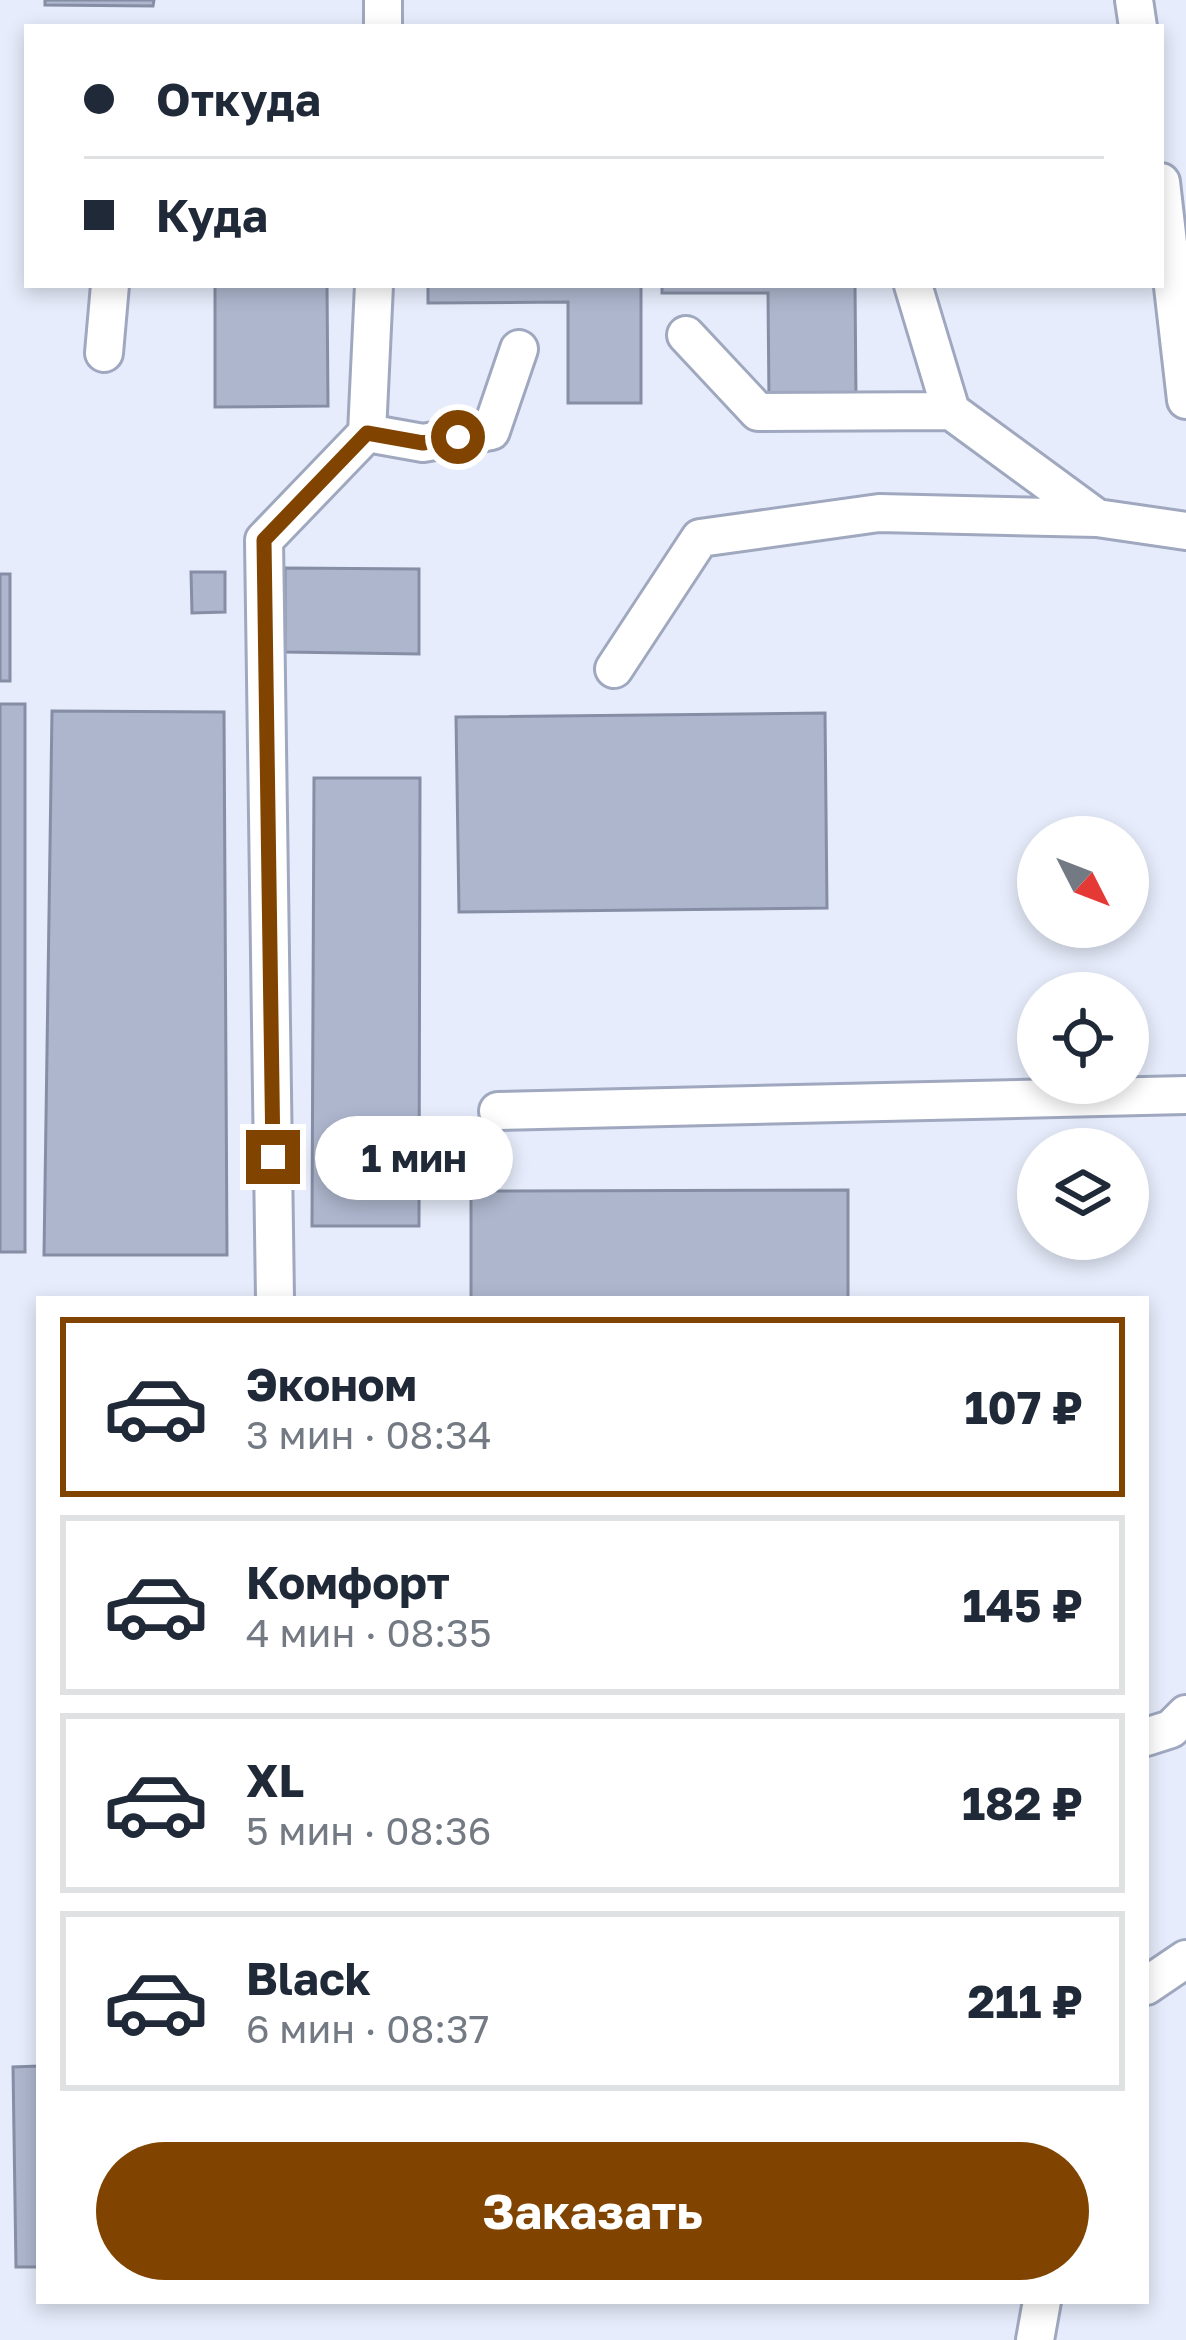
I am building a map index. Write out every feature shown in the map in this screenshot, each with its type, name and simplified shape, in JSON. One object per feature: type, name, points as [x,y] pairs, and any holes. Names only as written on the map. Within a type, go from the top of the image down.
[{"type":"lane","points":[[1164,208],[1186,400]]},
{"type":"lane","points":[[104,353],[110,288]]},
{"type":"lane","points":[[275,1296],[264,540],[367,433],[374,288]]},
{"type":"lane","points":[[914,288],[951,411]]},
{"type":"lane","points":[[686,335],[758,412],[951,411],[1097,518]]},
{"type":"lane","points":[[367,433],[423,443],[491,431],[519,349]]},
{"type":"lane","points":[[614,669],[700,538],[879,513],[1097,518],[1186,531]]},
{"type":"lane","points":[[498,1111],[1186,1095]]},
{"type":"lane","points":[[1149,1736],[1171,1729],[1186,1714]]},
{"type":"lane","points":[[1149,1984],[1186,1959]]},
{"type":"lane","points":[[1035,2340],[1041,2304]]},
{"type":"building","points":[[45,0],[154,0],[153,6],[45,5]]},
{"type":"building","points":[[215,288],[327,288],[328,406],[215,407]]},
{"type":"building","points":[[428,288],[641,288],[641,403],[568,403],[568,302],[428,303]]},
{"type":"building","points":[[662,288],[855,288],[856,400],[769,400],[768,293],[662,293]]},
{"type":"building","points":[[285,568],[419,569],[419,654],[285,652]]},
{"type":"building","points":[[191,572],[225,572],[225,612],[192,613]]},
{"type":"building","points":[[0,574],[10,574],[10,681],[0,681]]},
{"type":"building","points":[[0,704],[25,704],[25,1252],[0,1252]]},
{"type":"building","points":[[52,711],[224,712],[227,1255],[44,1255]]},
{"type":"building","points":[[825,713],[827,908],[459,912],[456,717]]},
{"type":"building","points":[[314,778],[420,778],[419,1226],[312,1226]]},
{"type":"building","points":[[848,1190],[848,1296],[471,1296],[471,1191]]},
{"type":"building","points":[[36,2066],[36,2267],[16,2267],[13,2067]]},
{"type":"route","points":[[273,1157],[264,540],[367,433],[423,443],[458,437]]}]
